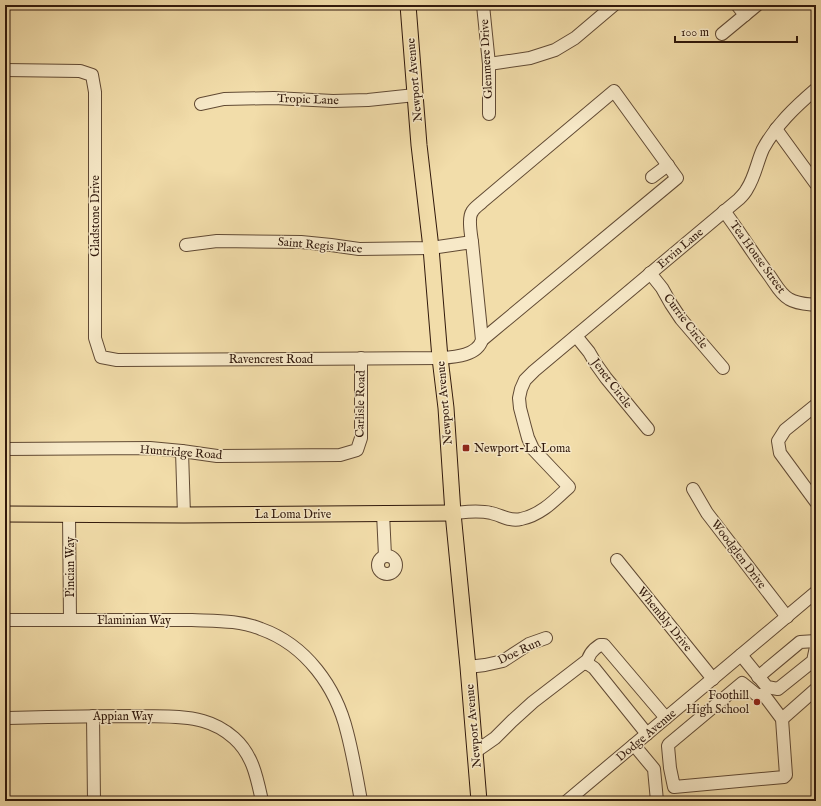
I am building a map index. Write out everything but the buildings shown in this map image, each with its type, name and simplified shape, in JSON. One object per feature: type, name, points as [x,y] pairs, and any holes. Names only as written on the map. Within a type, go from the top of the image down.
[{"type":"main road","name":"Newport Avenue","points":[[408,5],[419,145],[431,248],[440,358],[446,408],[453,513],[479,801]]},
{"type":"main road","name":"La Loma Drive","points":[[5,514],[453,513]]},
{"type":"street","name":"Glenmere Drive","points":[[483,5],[489,64],[489,114]]},
{"type":"street","points":[[489,64],[530,58],[555,50],[575,38],[614,5]]},
{"type":"street","points":[[736,5],[745,15]]},
{"type":"street","points":[[722,34],[757,5]]},
{"type":"street","name":"Gladstone Drive","points":[[5,70],[80,71],[92,75],[95,92],[96,338],[101,357]]},
{"type":"street","points":[[482,340],[472,242],[471,213],[482,202],[614,91],[668,164],[652,178]]},
{"type":"street","name":"Ervin Lane","points":[[569,487],[533,449],[528,438],[520,408],[519,398],[525,380],[739,199],[747,189],[760,157],[776,129],[793,109],[815,91]]},
{"type":"street","name":"Tropic Lane","points":[[201,104],[224,99],[274,98],[333,101],[368,100],[415,95]]},
{"type":"street","points":[[776,129],[816,184]]},
{"type":"street","name":"Ravencrest Road","points":[[101,357],[117,360],[440,358],[464,355],[473,351],[481,344],[482,340],[677,178],[668,164]]},
{"type":"street","name":"Tea House Street","points":[[724,211],[781,292],[788,299],[799,303],[816,305]]},
{"type":"street","name":"Saint Regis Place","points":[[186,245],[217,241],[294,242],[360,249],[431,248],[472,242]]},
{"type":"street","name":"Currie Circle","points":[[650,273],[662,288],[681,319],[723,368]]},
{"type":"street","name":"Jenet Circle","points":[[576,336],[589,352],[606,378],[648,429]]},
{"type":"street","name":"Carlisle Road","points":[[357,450],[361,438],[361,358]]},
{"type":"street","points":[[816,405],[785,430],[778,441],[780,454],[816,502]]},
{"type":"street","name":"Huntridge Road","points":[[5,449],[150,448],[217,456],[317,456],[340,455],[357,450]]},
{"type":"street","points":[[182,451],[184,514]]},
{"type":"street","name":"La Loma Drive","points":[[453,513],[473,511],[492,513],[507,519],[519,520],[534,515],[549,506],[569,487]]},
{"type":"street","name":"Woodglen Drive","points":[[693,489],[707,513],[787,617]]},
{"type":"street","points":[[383,513],[385,556]]},
{"type":"street","name":"Pincian Way","points":[[69,514],[70,620]]},
{"type":"street","name":"Whembly Drive","points":[[617,560],[713,679]]},
{"type":"street","name":"Dodge Avenue","points":[[567,801],[582,796],[634,745],[816,592]]},
{"type":"street","name":"Flaminian Way","points":[[5,620],[224,621],[261,629],[280,638],[298,650],[314,666],[327,684],[338,706],[347,731],[361,801]]},
{"type":"street","name":"Doe Run","points":[[468,667],[503,661],[529,644],[546,638]]},
{"type":"street","points":[[758,677],[800,642],[816,641]]},
{"type":"street","points":[[587,664],[590,653],[597,646],[602,644],[604,645],[666,718]]},
{"type":"street","points":[[741,655],[758,677],[765,691],[782,719],[786,775],[674,787],[670,768],[668,746],[670,742],[742,683],[757,695],[765,691],[778,689],[813,661],[816,647]]},
{"type":"street","points":[[475,752],[495,738],[533,702],[585,662],[594,668],[647,734]]},
{"type":"street","points":[[782,719],[816,689]]},
{"type":"street","points":[[93,716],[94,801]]},
{"type":"street","name":"Appian Way","points":[[5,718],[93,716],[185,717],[203,721],[219,727],[245,749],[253,765],[262,801]]},
{"type":"street","points":[[634,745],[654,769],[657,801]]},
{"type":"place","name":"Newport-La Loma","points":[[466,448]]},
{"type":"place","name":"Foothill High School","points":[[757,702]]}]
